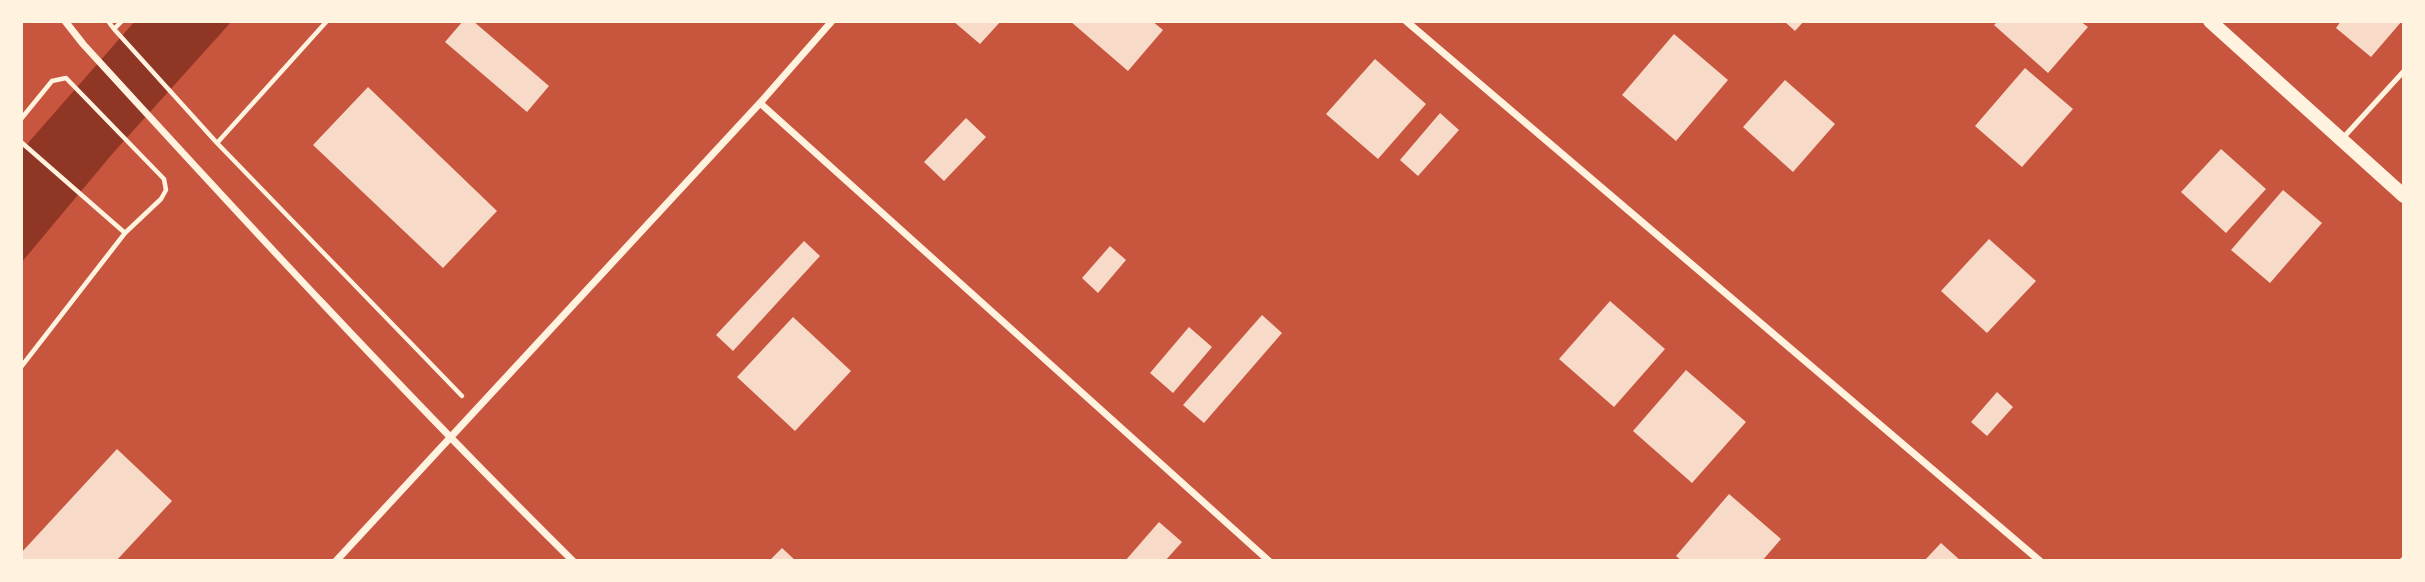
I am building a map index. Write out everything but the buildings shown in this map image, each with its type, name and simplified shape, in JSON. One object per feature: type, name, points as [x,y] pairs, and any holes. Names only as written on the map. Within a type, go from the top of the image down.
[{"type":"main road","points":[[2210,21],[2404,196]]},
{"type":"street","points":[[65,21],[205,177],[450,438],[573,561]]},
{"type":"street","points":[[336,561],[760,103],[832,21]]},
{"type":"street","points":[[1406,21],[2040,561]]},
{"type":"street","points":[[760,103],[1269,561]]},
{"type":"lane","points":[[2342,139],[2404,71]]},
{"type":"path","points":[[108,21],[216,143],[476,411]]},
{"type":"path","points":[[116,31],[122,21]]},
{"type":"path","points":[[216,143],[327,21]]},
{"type":"path","points":[[21,119],[52,80],[66,78],[164,179],[166,190],[161,199],[125,233],[21,367]]},
{"type":"path","points":[[21,142],[125,233]]},
{"type":"shaded area","points":[[135,21],[232,21],[113,153],[21,263],[21,151]]}]
